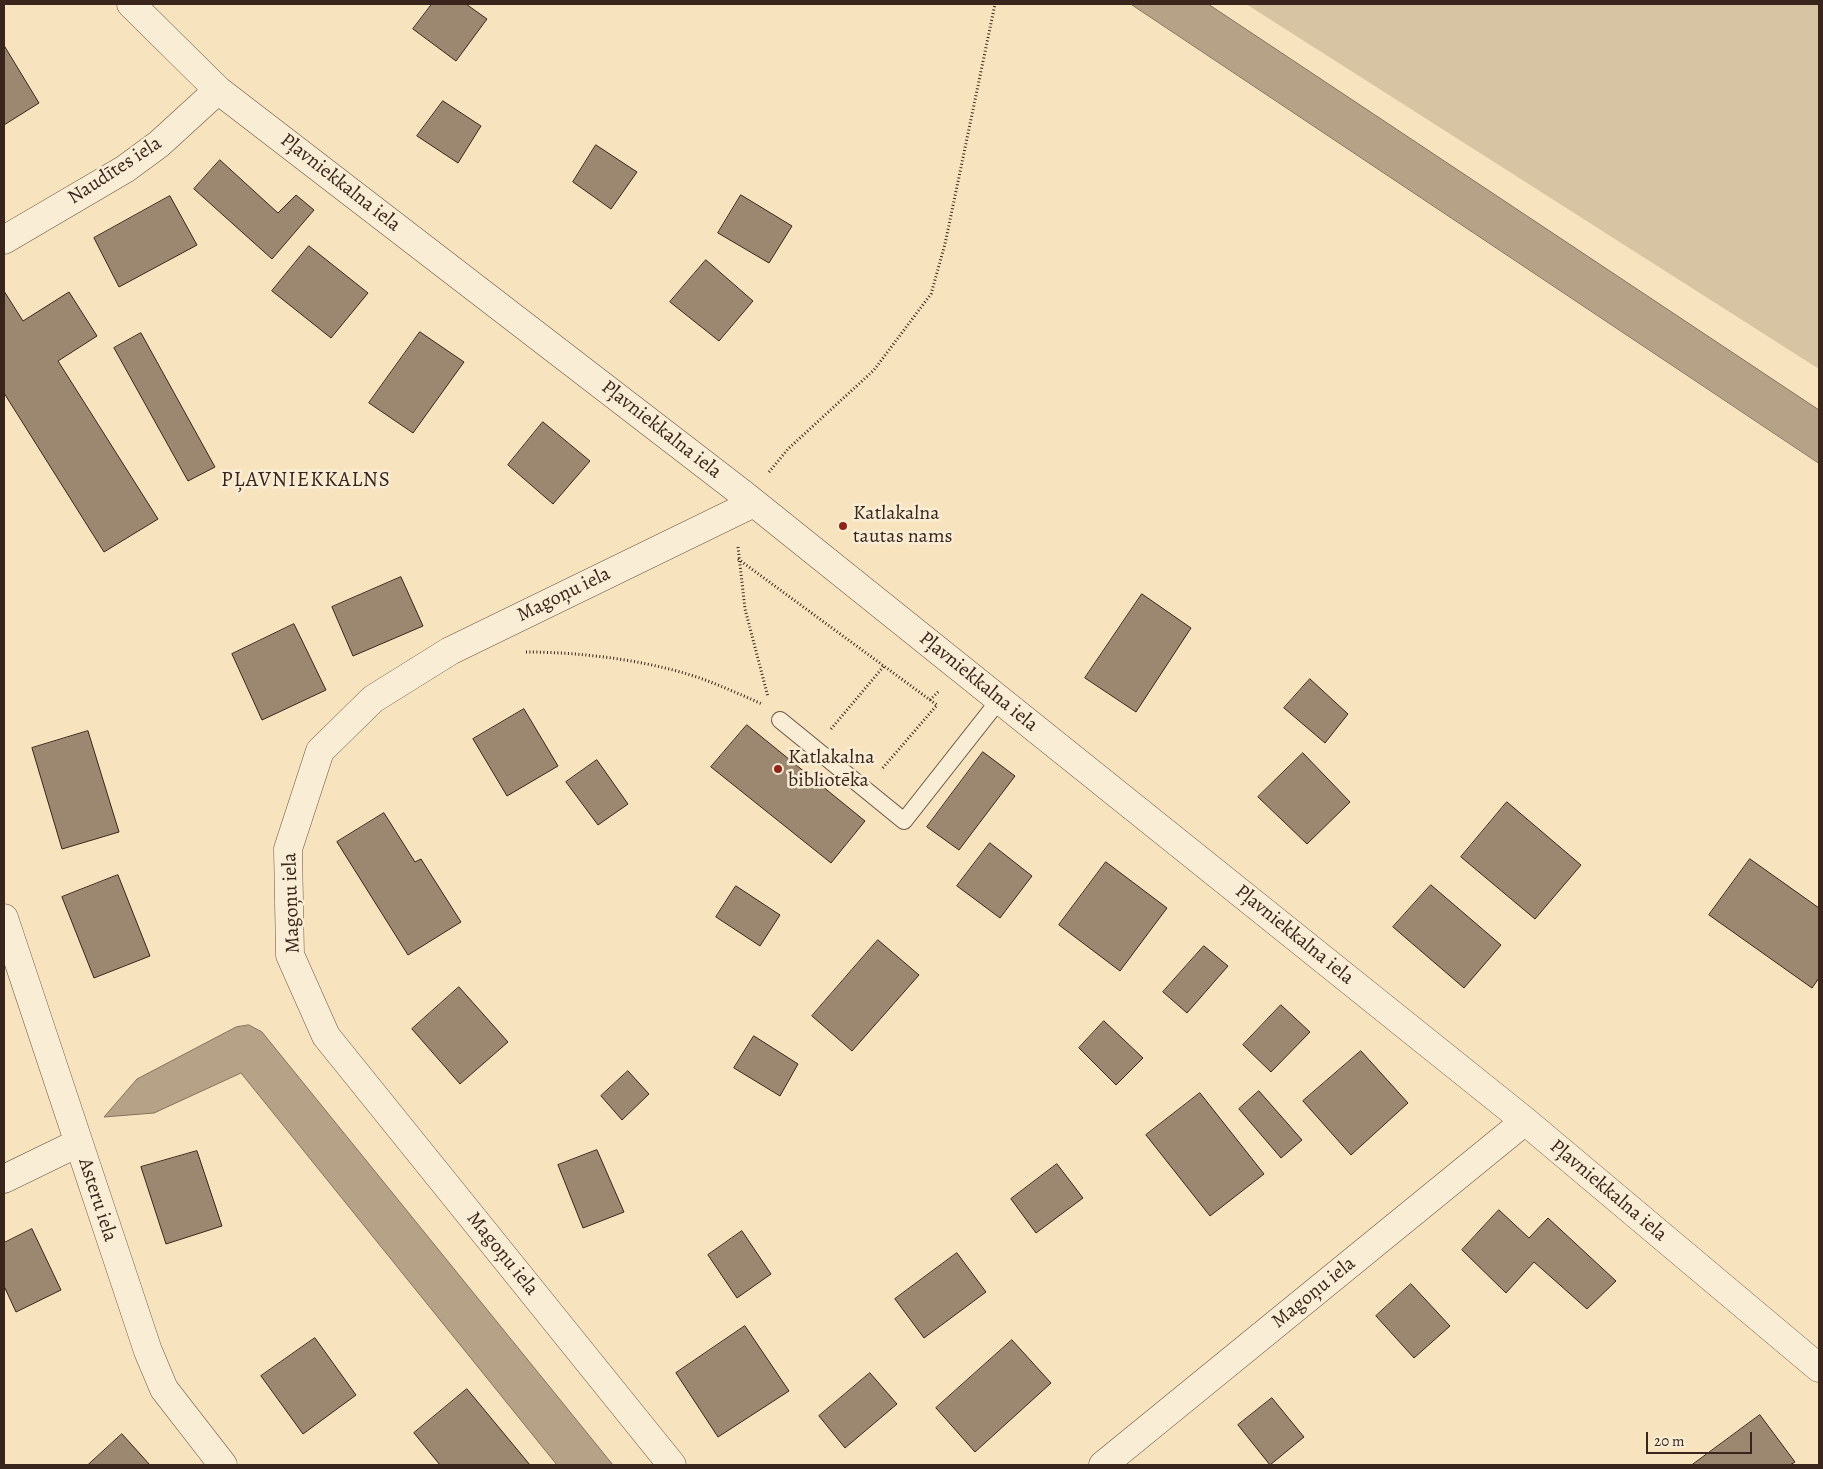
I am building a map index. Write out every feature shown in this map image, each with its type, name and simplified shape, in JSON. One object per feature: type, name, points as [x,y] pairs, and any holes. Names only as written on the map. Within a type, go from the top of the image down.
[{"type":"street","name":"Pļavniekkalna iela","points":[[131,4],[218,90],[744,502],[1000,699],[1525,1121],[1819,1368]]},
{"type":"street","name":"Naudītes iela","points":[[4,240],[125,169],[159,144],[218,90]]},
{"type":"street","name":"Magoņu iela","points":[[672,1465],[326,1036],[290,955],[288,849],[320,751],[373,699],[450,651],[744,502]]},
{"type":"street","name":"Asteru iela","points":[[4,918],[148,1351],[164,1389],[223,1465]]},
{"type":"street","name":"Magoņu iela","points":[[1103,1465],[1525,1121]]},
{"type":"street","points":[[4,1179],[78,1143]]},
{"type":"lane","points":[[776,714],[814,748],[904,821],[1000,699]]},
{"type":"path","points":[[776,714],[754,646],[738,559],[744,502],[788,449],[874,370],[931,294],[945,244],[995,4]]},
{"type":"path","points":[[738,559],[937,705],[865,789]]},
{"type":"path","points":[[517,652],[545,652],[657,667],[707,680],[776,714]]},
{"type":"path","points":[[814,748],[884,666]]},
{"type":"shaded area","points":[[1131,4],[1208,4],[1819,410],[1819,463]]},
{"type":"shaded area","points":[[1246,4],[1819,4],[1819,369]]},
{"type":"shaded area","points":[[249,1025],[262,1032],[613,1465],[557,1465],[241,1073],[154,1113],[104,1117],[137,1079],[236,1027]]},
{"type":"building","points":[[432,4],[466,4],[487,19],[456,61],[413,29]]},
{"type":"building","points":[[4,48],[39,103],[4,125]]},
{"type":"building","points":[[443,101],[481,126],[458,163],[417,136]]},
{"type":"building","points":[[596,145],[637,172],[611,209],[573,182]]},
{"type":"building","points":[[220,160],[278,213],[296,195],[314,210],[272,259],[194,189]]},
{"type":"building","points":[[741,195],[792,226],[769,263],[718,233]]},
{"type":"building","points":[[170,196],[197,245],[119,287],[94,238]]},
{"type":"building","points":[[309,246],[368,293],[331,338],[272,291]]},
{"type":"building","points":[[706,260],[753,301],[719,341],[670,302]]},
{"type":"building","points":[[4,291],[23,321],[69,292],[97,336],[58,361],[158,519],[104,552],[4,393]]},
{"type":"building","points":[[420,332],[464,362],[413,433],[369,403]]},
{"type":"building","points":[[141,333],[215,467],[188,481],[114,348]]},
{"type":"building","points":[[543,422],[590,461],[553,504],[508,465]]},
{"type":"building","points":[[401,577],[423,626],[353,656],[332,607]]},
{"type":"building","points":[[1142,594],[1191,628],[1136,712],[1085,678]]},
{"type":"building","points":[[294,624],[326,690],[262,720],[232,654]]},
{"type":"building","points":[[1310,679],[1348,714],[1325,743],[1284,708]]},
{"type":"building","points":[[524,709],[558,766],[507,796],[473,739]]},
{"type":"building","points":[[747,725],[865,821],[831,863],[711,767]]},
{"type":"building","points":[[88,731],[119,832],[62,849],[32,748]]},
{"type":"building","points":[[983,752],[1015,776],[959,850],[927,827]]},
{"type":"building","points":[[1303,753],[1350,802],[1307,844],[1258,797]]},
{"type":"building","points":[[597,760],[628,804],[598,825],[566,782]]},
{"type":"building","points":[[1507,802],[1581,865],[1535,919],[1461,857]]},
{"type":"building","points":[[384,813],[415,862],[421,859],[461,922],[408,955],[337,842]]},
{"type":"building","points":[[990,843],[1032,876],[1000,918],[957,886]]},
{"type":"building","points":[[1750,859],[1819,908],[1819,978],[1812,988],[1709,915]]},
{"type":"building","points":[[1106,862],[1167,908],[1120,971],[1059,925]]},
{"type":"building","points":[[118,875],[150,956],[94,978],[62,897]]},
{"type":"building","points":[[1431,885],[1501,945],[1464,988],[1393,927]]},
{"type":"building","points":[[736,886],[780,915],[760,946],[716,917]]},
{"type":"building","points":[[878,940],[919,975],[852,1051],[812,1016]]},
{"type":"building","points":[[1204,946],[1228,966],[1187,1013],[1163,992]]},
{"type":"building","points":[[459,987],[508,1042],[460,1084],[412,1029]]},
{"type":"building","points":[[1281,1005],[1310,1032],[1271,1072],[1243,1045]]},
{"type":"building","points":[[1104,1021],[1143,1058],[1116,1085],[1079,1048]]},
{"type":"building","points":[[754,1036],[798,1064],[780,1096],[734,1068]]},
{"type":"building","points":[[1361,1051],[1408,1103],[1351,1155],[1303,1101]]},
{"type":"building","points":[[628,1071],[649,1094],[622,1120],[601,1096]]},
{"type":"building","points":[[1259,1091],[1302,1140],[1281,1158],[1239,1109]]},
{"type":"building","points":[[1200,1093],[1264,1174],[1210,1216],[1146,1135]]},
{"type":"building","points":[[597,1150],[624,1212],[583,1228],[558,1165]]},
{"type":"building","points":[[197,1151],[222,1226],[166,1244],[141,1167]]},
{"type":"building","points":[[1057,1164],[1083,1198],[1036,1233],[1011,1199]]},
{"type":"building","points":[[1499,1210],[1529,1238],[1548,1218],[1616,1281],[1587,1309],[1534,1262],[1506,1293],[1462,1250]]},
{"type":"building","points":[[32,1229],[61,1290],[16,1312],[4,1286],[4,1243]]},
{"type":"building","points":[[742,1231],[771,1274],[737,1298],[708,1255]]},
{"type":"building","points":[[957,1253],[986,1292],[924,1338],[895,1299]]},
{"type":"building","points":[[1411,1284],[1450,1326],[1414,1358],[1376,1316]]},
{"type":"building","points":[[745,1326],[789,1391],[718,1437],[676,1373]]},
{"type":"building","points":[[315,1338],[356,1395],[303,1434],[261,1376]]},
{"type":"building","points":[[1012,1340],[1051,1383],[975,1452],[936,1408]]},
{"type":"building","points":[[870,1373],[897,1404],[845,1448],[819,1416]]},
{"type":"building","points":[[467,1389],[530,1465],[440,1465],[414,1433]]},
{"type":"building","points":[[1272,1398],[1304,1437],[1270,1465],[1238,1425]]},
{"type":"building","points":[[1760,1415],[1795,1462],[1790,1465],[1692,1465]]},
{"type":"building","points":[[122,1434],[150,1465],[88,1465]]},
{"type":"place","name":"Katlakalna tautas nams","points":[[843,526]]},
{"type":"place","name":"Katlakalna bibliotēka","points":[[778,769]]},
{"type":"district","name":"PĻAVNIEKKALNS","points":[[306,481]]}]
